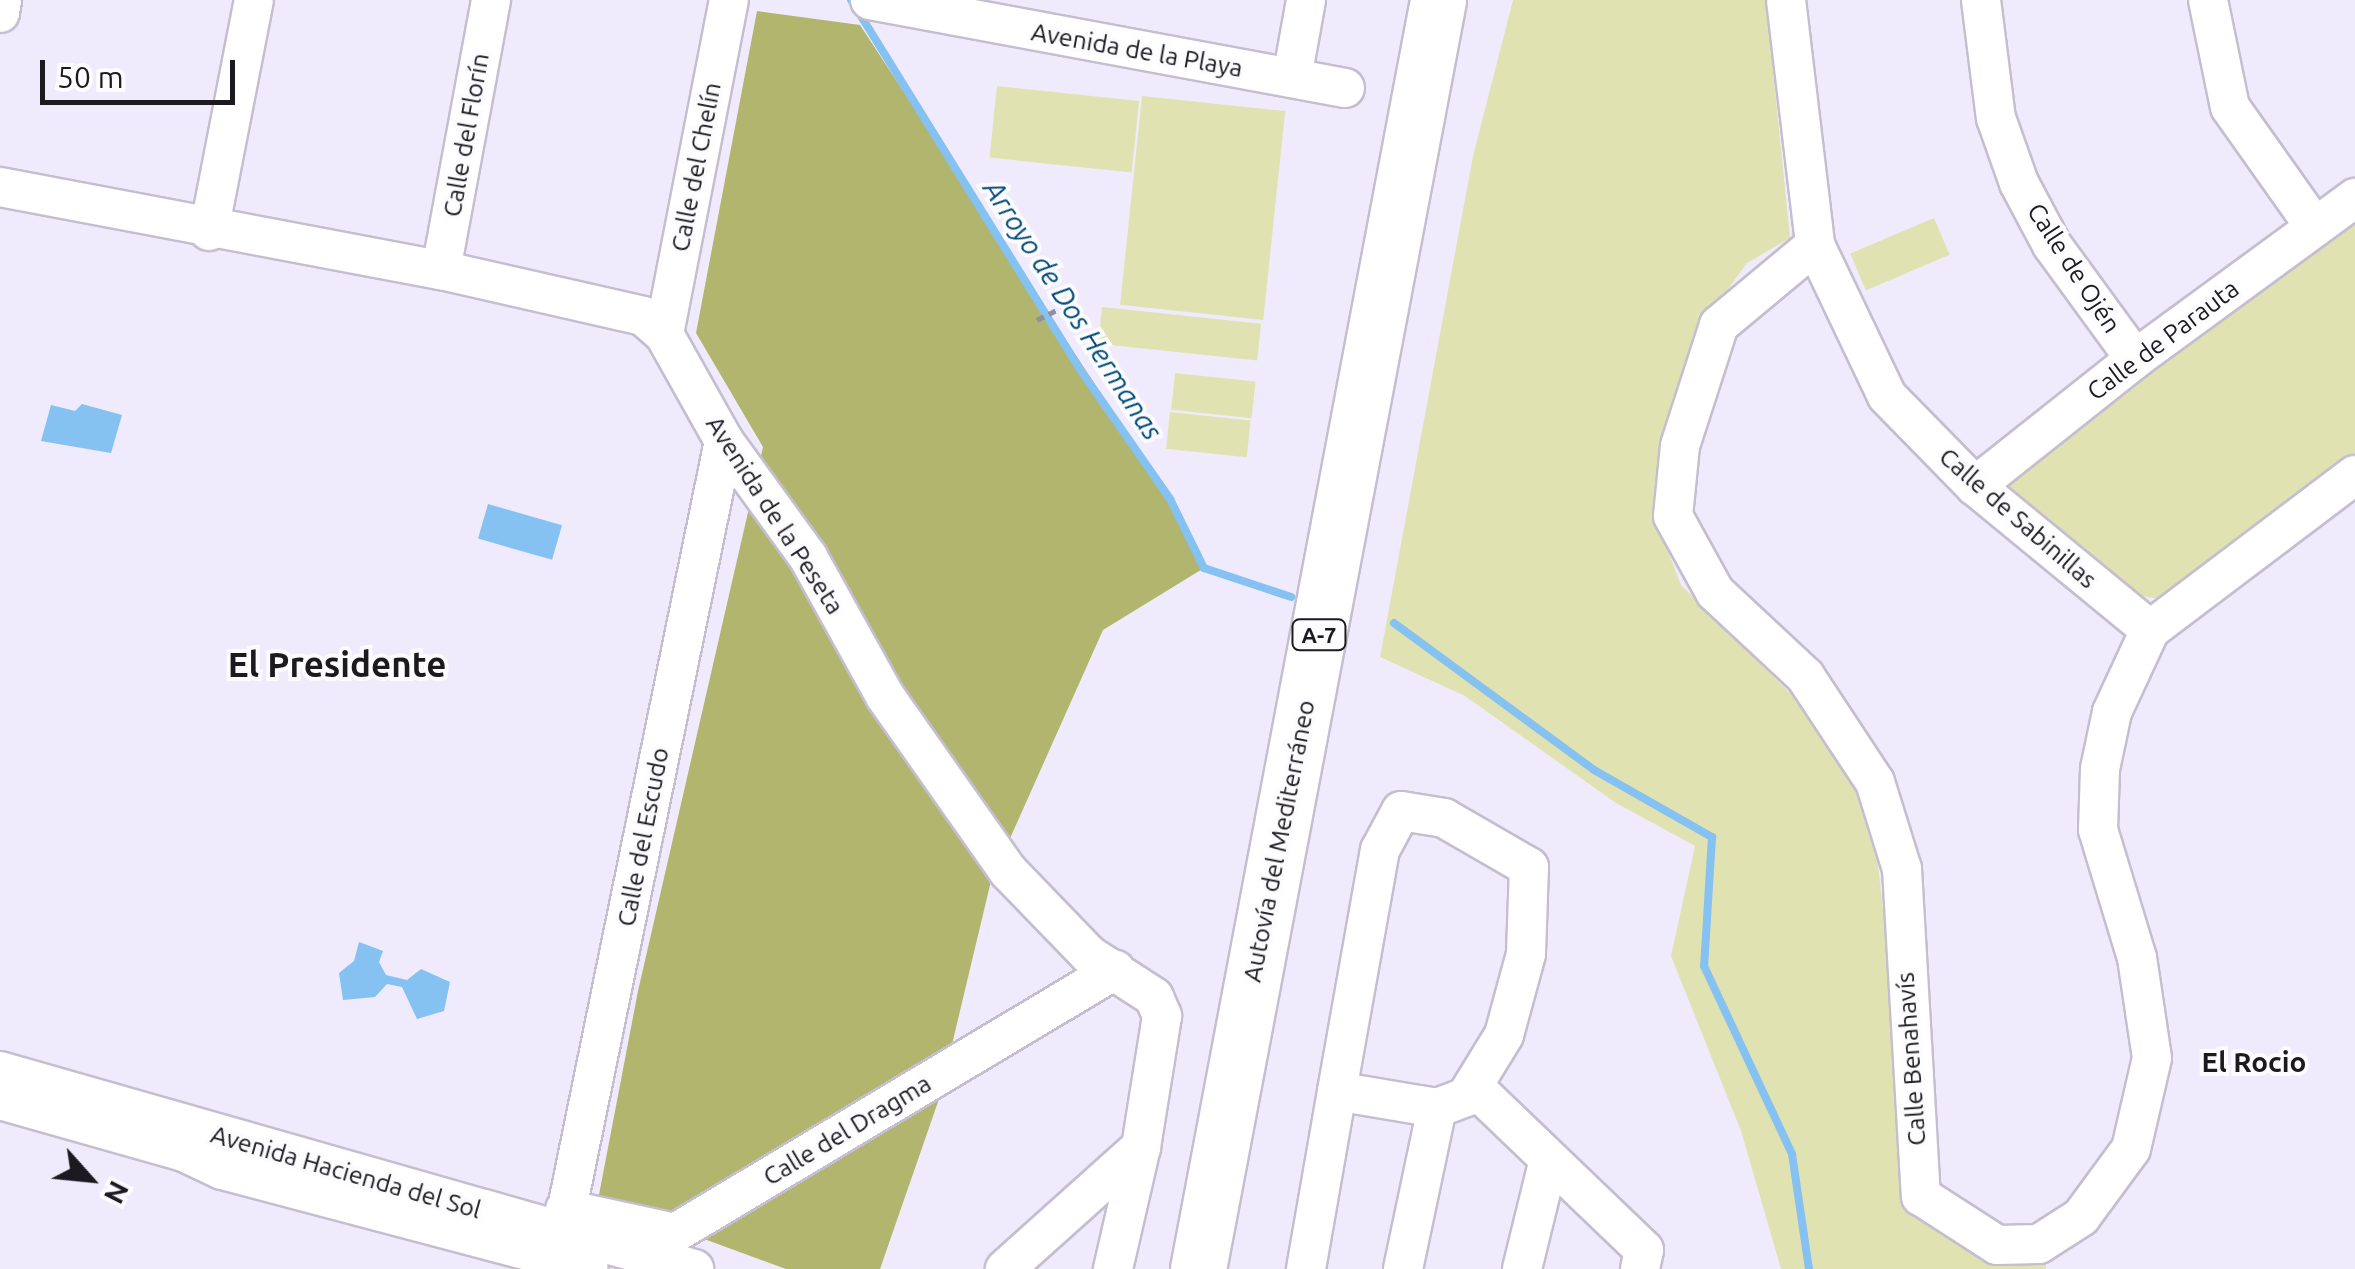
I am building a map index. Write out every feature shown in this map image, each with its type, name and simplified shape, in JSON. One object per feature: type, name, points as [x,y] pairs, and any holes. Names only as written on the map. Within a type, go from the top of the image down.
[{"type":"highway","name":"Autovía del Mediterráneo","points":[[1207,1259],[1438,0]]},
{"type":"highway","name":"Autovía del Mediterráneo","points":[[1207,1259],[1474,0]]},
{"type":"street","points":[[0,13],[2,0]]},
{"type":"street","points":[[209,231],[254,0]]},
{"type":"street","name":"Calle del Florín","points":[[441,270],[491,0]]},
{"type":"street","name":"Calle del Chelín","points":[[664,334],[729,0]]},
{"type":"street","points":[[1292,78],[1306,0]]},
{"type":"street","name":"Calle de Sabinillas","points":[[1786,0],[1815,245],[1887,396],[1975,486],[2150,630]]},
{"type":"street","name":"Calle de Ojén","points":[[1980,0],[1996,118],[2019,183],[2052,244],[2135,359]]},
{"type":"street","points":[[2208,0],[2230,106],[2315,227]]},
{"type":"street","name":"Avenida de la Playa","points":[[886,3],[1345,88]]},
{"type":"street","points":[[0,187],[209,231],[441,270],[643,316],[664,334]]},
{"type":"street","name":"Calle de Parauta","points":[[1975,486],[2135,359],[2355,198]]},
{"type":"street","name":"Calle Benahavís","points":[[1815,245],[1718,325],[1680,446],[1673,516],[1715,592],[1805,676],[1875,782],[1902,869],[1921,1196],[1998,1245],[2039,1244],[2081,1217],[2131,1149],[2152,1058],[2138,958],[2098,830],[2100,770],[2112,712],[2150,630]]},
{"type":"street","name":"Avenida de la Peseta","points":[[664,334],[724,441],[808,557],[885,696],[1008,871],[1089,955],[1154,997],[1162,1016],[1141,1147],[1114,1269]]},
{"type":"street","name":"Calle del Escudo","points":[[564,1221],[724,441]]},
{"type":"street","points":[[2150,630],[2355,475]]},
{"type":"street","points":[[1306,1269],[1337,1091],[1380,850],[1401,811],[1444,818],[1530,867],[1526,954],[1504,1035],[1466,1097],[1436,1108],[1337,1091]]},
{"type":"street","name":"Calle del Dragma","points":[[564,1221],[675,1234],[1114,970]]},
{"type":"street","name":"Avenida Hacienda del Sol","points":[[0,1071],[564,1221],[694,1269]]},
{"type":"street","points":[[1473,1086],[1644,1250],[1640,1269]]},
{"type":"street","name":"Avenida Hacienda del Sol","points":[[0,1100],[184,1152],[222,1170],[595,1269]]},
{"type":"street","points":[[1402,1269],[1436,1108]]},
{"type":"street","points":[[1005,1269],[1141,1147]]},
{"type":"street","points":[[1522,1269],[1548,1159]]},
{"type":"path","points":[[1037,320],[1062,307]]},
{"type":"green space","points":[[1513,0],[1766,0],[1790,238],[1747,263],[1704,322],[1659,528],[1681,585],[1817,720],[1872,812],[1888,954],[1896,1131],[1912,1201],[1938,1232],[1987,1251],[2045,1252],[2046,1269],[1781,1269],[1741,1131],[1671,956],[1695,846],[1616,803],[1465,696],[1380,657],[1473,156]]},
{"type":"green space","points":[[757,11],[860,25],[1170,499],[1204,568],[1103,630],[991,881],[939,1099],[880,1269],[786,1269],[598,1200],[638,991],[763,447],[696,333]]},
{"type":"green space","points":[[997,86],[1139,101],[1132,173],[989,158]]},
{"type":"green space","points":[[1142,96],[1285,111],[1263,320],[1120,305]]},
{"type":"green space","points":[[1934,218],[1950,255],[1866,290],[1850,254]]},
{"type":"green space","points":[[2355,218],[2355,466],[2167,600],[2141,596],[2024,512],[2004,478]]},
{"type":"green space","points":[[1102,307],[1261,324],[1257,361],[1098,344]]},
{"type":"green space","points":[[1175,373],[1256,381],[1252,418],[1171,410]]},
{"type":"green space","points":[[1170,412],[1251,420],[1247,457],[1166,449]]},
{"type":"water","points":[[82,404],[122,415],[111,453],[41,441],[51,405],[75,411]]},
{"type":"water","points":[[488,504],[562,525],[552,560],[478,539]]},
{"type":"water","points":[[359,942],[383,951],[379,962],[386,975],[407,980],[421,969],[450,982],[444,1011],[417,1019],[402,987],[387,984],[375,997],[343,1000],[339,973],[354,961]]},
{"type":"waterway","name":"Arroyo de Dos Hermanas","points":[[851,0],[1079,368],[1170,499],[1204,568],[1291,597]]},
{"type":"waterway","name":"Arroyo de Dos Hermanas","points":[[1394,623],[1594,770],[1712,837],[1704,966],[1792,1154],[1809,1269]]},
{"type":"district","name":"El Presidente","points":[[337,664]]},
{"type":"district","name":"El Rocio","points":[[2254,1062]]}]
